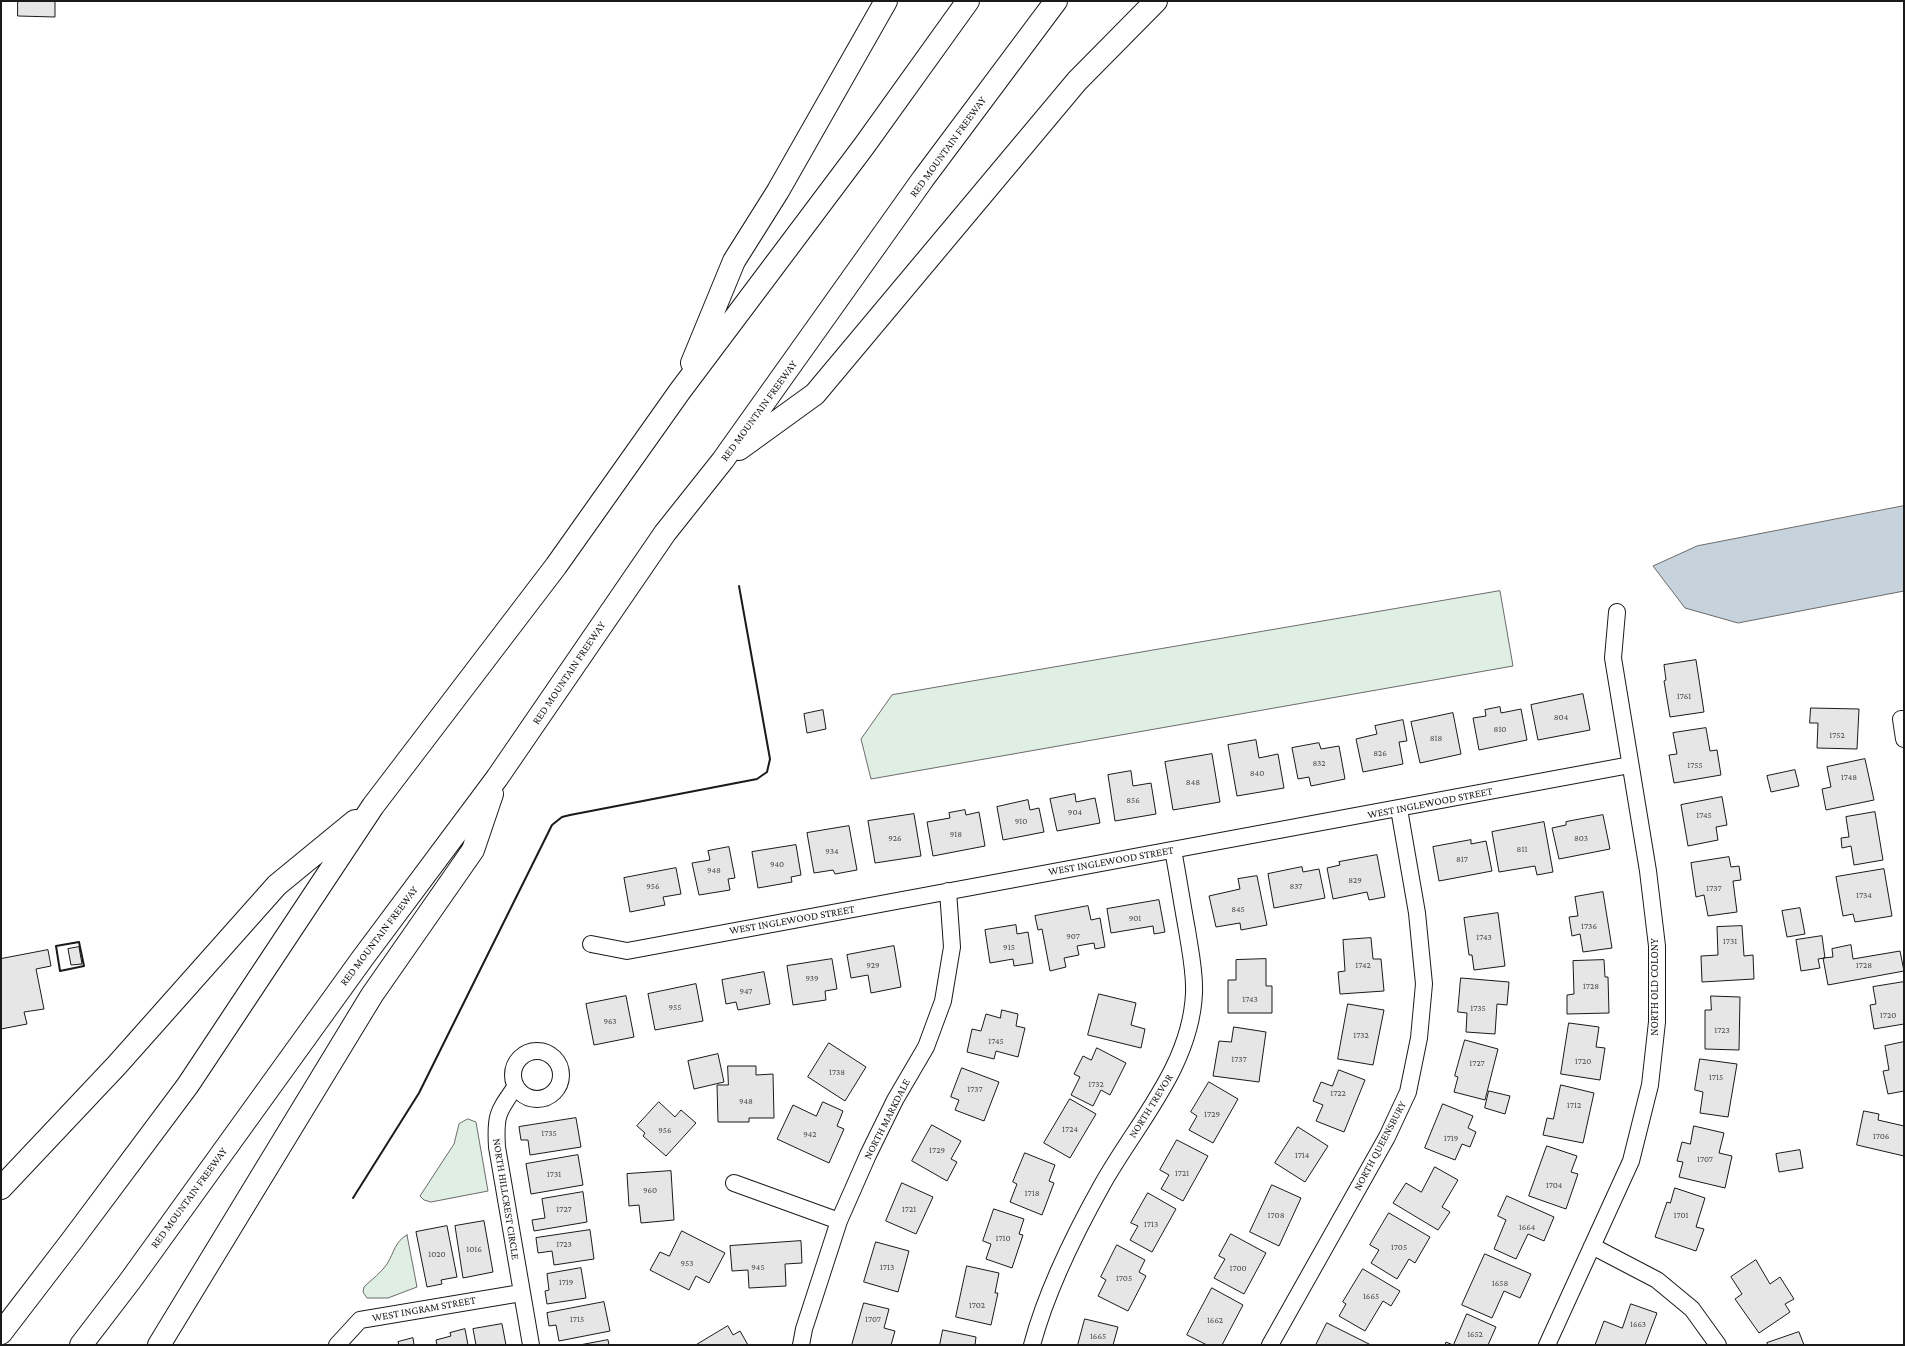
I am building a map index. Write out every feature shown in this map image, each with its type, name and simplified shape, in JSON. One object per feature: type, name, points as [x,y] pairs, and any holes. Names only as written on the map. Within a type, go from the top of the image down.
[{"type":"highway","points":[[680,392],[734,261],[778,191],[886,1]]},
{"type":"highway","points":[[1,1333],[188,1085],[373,806],[556,566],[680,392],[864,146],[968,1]]},
{"type":"highway","name":"RED MOUNTAIN FREEWAY","points":[[81,1345],[130,1281],[362,958],[497,778],[666,533],[724,460],[923,179],[1056,1]]},
{"type":"highway","points":[[724,460],[815,394],[1077,81],[1156,1]]},
{"type":"highway","points":[[158,1345],[372,995],[473,850],[497,778]]},
{"type":"highway","points":[[1,1188],[117,1065],[277,885],[373,806]]},
{"type":"street","name":"NORTH OLD COLONY","points":[[1547,1345],[1631,1161],[1650,1085],[1658,1022],[1657,946],[1648,871],[1613,658],[1617,612]]},
{"type":"street","points":[[1902,719],[1904,739]]},
{"type":"street","name":"WEST INGLEWOOD STREET","points":[[592,944],[627,950],[1399,809],[1630,765]]},
{"type":"street","name":"NORTH QUEENSBURY","points":[[1270,1345],[1387,1137],[1408,1092],[1419,1038],[1424,984],[1417,914],[1399,809]]},
{"type":"street","name":"NORTH TREVOR","points":[[1032,1345],[1036,1330],[1063,1259],[1102,1184],[1174,1067],[1188,1028],[1194,994],[1191,955],[1173,850]]},
{"type":"street","name":"NORTH MARKDALE","points":[[801,1345],[804,1329],[839,1221],[868,1155],[895,1100],[926,1047],[943,1001],[952,947],[948,891]]},
{"type":"street","name":"NORTH HILLCREST CIRCLE","points":[[516,1086],[499,1111],[496,1124],[496,1147],[531,1345]]},
{"type":"street","points":[[734,1183],[839,1221]]},
{"type":"street","points":[[1592,1246],[1657,1280],[1692,1310],[1718,1345]]},
{"type":"street","name":"WEST INGRAM STREET","points":[[337,1345],[360,1320],[522,1293]]},
{"type":"green space","points":[[1500,591],[1513,666],[871,779],[861,739],[892,695]]},
{"type":"green space","points":[[468,1119],[476,1122],[488,1191],[431,1202],[424,1200],[420,1196],[454,1144],[459,1124]]},
{"type":"green space","points":[[407,1235],[417,1287],[388,1298],[367,1298],[363,1292],[364,1287],[385,1267],[397,1244]]},
{"type":"shaded area","points":[[1904,506],[1904,591],[1738,623],[1685,608],[1653,566],[1697,546]]},
{"type":"building","points":[[18,1],[55,1],[55,17],[18,16]]},
{"type":"building","points":[[1696,660],[1704,712],[1670,717],[1664,681],[1666,680],[1664,665]]},
{"type":"building","points":[[1583,694],[1590,730],[1538,740],[1531,705]]},
{"type":"building","points":[[1500,707],[1501,713],[1521,709],[1527,740],[1479,750],[1473,718],[1486,716],[1485,710]]},
{"type":"building","points":[[1811,708],[1859,709],[1857,749],[1817,748],[1818,723],[1810,723]]},
{"type":"building","points":[[823,710],[826,729],[807,733],[804,714]]},
{"type":"building","points":[[1453,713],[1461,754],[1420,763],[1411,722]]},
{"type":"building","points":[[1403,720],[1407,741],[1399,742],[1403,764],[1363,772],[1356,739],[1377,734],[1375,726]]},
{"type":"building","points":[[1706,728],[1710,751],[1717,750],[1721,775],[1674,783],[1669,755],[1677,754],[1673,733]]},
{"type":"building","points":[[1256,740],[1259,758],[1278,754],[1284,788],[1237,796],[1228,745]]},
{"type":"building","points":[[1319,743],[1321,749],[1339,746],[1345,779],[1311,786],[1309,777],[1298,779],[1292,748]]},
{"type":"building","points":[[1212,754],[1220,802],[1173,810],[1165,762]]},
{"type":"building","points":[[1865,759],[1874,800],[1826,810],[1822,789],[1831,787],[1827,767]]},
{"type":"building","points":[[1795,770],[1799,786],[1771,792],[1767,776]]},
{"type":"building","points":[[1131,771],[1133,786],[1151,783],[1156,814],[1115,821],[1108,775]]},
{"type":"building","points":[[1075,794],[1076,802],[1095,798],[1100,823],[1057,831],[1050,799]]},
{"type":"building","points":[[1722,797],[1727,825],[1716,827],[1718,840],[1688,846],[1681,805]]},
{"type":"building","points":[[1028,800],[1030,810],[1039,808],[1044,832],[1003,840],[997,807]]},
{"type":"building","points":[[965,810],[966,815],[979,812],[985,846],[933,856],[927,822],[950,818],[949,813]]},
{"type":"building","points":[[1875,812],[1883,860],[1854,865],[1851,846],[1842,848],[1841,838],[1849,837],[1846,817]]},
{"type":"building","points":[[914,814],[921,856],[875,863],[868,821]]},
{"type":"building","points":[[1603,815],[1610,849],[1559,859],[1552,828],[1566,825],[1566,822]]},
{"type":"building","points":[[1544,822],[1553,872],[1537,875],[1535,866],[1499,872],[1492,832]]},
{"type":"building","points":[[849,826],[857,870],[835,874],[833,870],[814,873],[807,833]]},
{"type":"building","points":[[1471,840],[1471,844],[1486,841],[1492,871],[1439,881],[1433,847]]},
{"type":"building","points":[[796,845],[801,875],[791,877],[792,882],[758,888],[752,852]]},
{"type":"building","points":[[729,847],[735,878],[728,879],[730,890],[699,895],[692,863],[710,860],[708,851]]},
{"type":"building","points":[[1377,855],[1385,897],[1369,900],[1367,892],[1333,899],[1327,868],[1340,865],[1339,862]]},
{"type":"building","points":[[1729,857],[1731,867],[1739,866],[1741,880],[1733,881],[1737,912],[1708,916],[1704,895],[1696,897],[1691,863]]},
{"type":"building","points":[[1302,867],[1303,872],[1319,869],[1325,898],[1274,908],[1268,874]]},
{"type":"building","points":[[676,868],[681,894],[663,897],[665,905],[630,912],[624,878]]},
{"type":"building","points":[[1884,869],[1892,916],[1855,922],[1853,914],[1843,916],[1836,877]]},
{"type":"building","points":[[1257,876],[1267,925],[1241,930],[1240,923],[1216,927],[1209,896],[1240,889],[1238,879]]},
{"type":"building","points":[[1603,892],[1612,948],[1583,952],[1580,934],[1572,936],[1569,917],[1578,916],[1575,897]]},
{"type":"building","points":[[1159,900],[1165,932],[1154,934],[1153,926],[1111,933],[1107,909]]},
{"type":"building","points":[[1088,906],[1091,920],[1100,918],[1105,947],[1095,949],[1094,943],[1077,946],[1079,955],[1064,958],[1066,967],[1050,971],[1042,929],[1038,930],[1035,916]]},
{"type":"building","points":[[1800,908],[1805,934],[1787,937],[1782,911]]},
{"type":"building","points":[[1498,913],[1505,966],[1474,970],[1472,955],[1469,955],[1464,918]]},
{"type":"building","points":[[1016,925],[1017,934],[1028,932],[1033,963],[1014,966],[1013,959],[990,963],[985,930]]},
{"type":"building","points":[[1742,926],[1744,956],[1753,955],[1754,979],[1702,982],[1701,956],[1718,955],[1717,927]]},
{"type":"building","points":[[1822,936],[1825,958],[1818,959],[1820,968],[1801,971],[1796,940]]},
{"type":"building","points":[[1371,938],[1373,959],[1381,959],[1384,991],[1340,994],[1338,972],[1345,971],[1343,940]]},
{"type":"building","points":[[1851,945],[1853,959],[1900,951],[1904,971],[1828,985],[1823,958],[1833,957],[1832,949]]},
{"type":"building","points":[[894,946],[901,987],[871,993],[868,975],[851,978],[847,955]]},
{"type":"building","points":[[79,947],[82,964],[71,965],[68,949]]},
{"type":"building","points":[[48,950],[51,966],[36,969],[44,1009],[24,1012],[27,1024],[1,1029],[1,959]]},
{"type":"building","points":[[832,959],[837,989],[825,991],[826,1000],[793,1005],[787,966]]},
{"type":"building","points":[[1266,959],[1266,986],[1272,986],[1272,1013],[1228,1013],[1228,980],[1236,980],[1236,960]]},
{"type":"building","points":[[1604,960],[1605,977],[1608,977],[1609,1013],[1567,1014],[1567,995],[1574,994],[1573,961]]},
{"type":"building","points":[[764,972],[770,1004],[738,1010],[736,1002],[726,1004],[722,980]]},
{"type":"building","points":[[1461,978],[1509,982],[1507,1005],[1497,1004],[1495,1034],[1466,1032],[1467,1013],[1458,1012]]},
{"type":"building","points":[[1904,982],[1904,1024],[1874,1029],[1870,1005],[1876,1004],[1873,987]]},
{"type":"building","points":[[696,984],[703,1021],[655,1030],[648,994]]},
{"type":"building","points":[[1099,994],[1136,1003],[1131,1025],[1145,1029],[1141,1048],[1088,1035]]},
{"type":"building","points":[[626,996],[634,1037],[594,1045],[586,1004]]},
{"type":"building","points":[[1711,996],[1740,997],[1739,1050],[1705,1049],[1705,1010],[1711,1010]]},
{"type":"building","points":[[1348,1004],[1384,1010],[1373,1065],[1338,1059]]},
{"type":"building","points":[[1002,1010],[1018,1014],[1016,1026],[1025,1028],[1018,1057],[996,1051],[994,1059],[967,1052],[972,1029],[981,1031],[986,1014],[1000,1018]]},
{"type":"building","points":[[1569,1023],[1599,1027],[1596,1047],[1605,1048],[1600,1080],[1561,1074]]},
{"type":"building","points":[[1234,1027],[1266,1032],[1259,1082],[1213,1076],[1219,1041],[1231,1042]]},
{"type":"building","points":[[1465,1040],[1498,1049],[1485,1100],[1454,1092],[1458,1077],[1455,1076]]},
{"type":"building","points":[[1904,1042],[1904,1091],[1888,1094],[1883,1071],[1889,1070],[1885,1046]]},
{"type":"building","points":[[829,1043],[866,1067],[845,1101],[808,1077]]},
{"type":"building","points":[[1097,1048],[1126,1063],[1110,1095],[1101,1090],[1093,1106],[1071,1095],[1080,1077],[1074,1074],[1083,1056],[1091,1060]]},
{"type":"building","points":[[718,1054],[724,1082],[694,1089],[688,1061]]},
{"type":"building","points":[[1700,1059],[1737,1064],[1728,1117],[1700,1113],[1703,1092],[1695,1090]]},
{"type":"building","points":[[728,1066],[756,1066],[756,1075],[773,1074],[774,1118],[749,1118],[749,1122],[718,1122],[717,1085],[728,1085]]},
{"type":"building","points":[[962,1068],[999,1082],[984,1121],[955,1110],[959,1100],[951,1097]]},
{"type":"building","points":[[1339,1070],[1365,1080],[1344,1132],[1316,1121],[1323,1105],[1313,1101],[1321,1082],[1332,1086]]},
{"type":"building","points":[[1209,1082],[1238,1099],[1213,1143],[1189,1130],[1197,1116],[1191,1112]]},
{"type":"building","points":[[1561,1085],[1594,1093],[1583,1143],[1543,1135],[1547,1118],[1553,1119]]},
{"type":"building","points":[[1489,1091],[1510,1096],[1505,1114],[1485,1108]]},
{"type":"building","points":[[1070,1099],[1096,1114],[1070,1158],[1044,1143]]},
{"type":"building","points":[[659,1102],[675,1117],[681,1110],[696,1123],[666,1156],[643,1136],[645,1133],[637,1126]]},
{"type":"building","points":[[823,1102],[843,1111],[837,1126],[844,1129],[829,1163],[777,1139],[793,1105],[816,1116]]},
{"type":"building","points":[[1443,1104],[1473,1116],[1468,1128],[1476,1132],[1470,1147],[1462,1144],[1455,1160],[1425,1148]]},
{"type":"building","points":[[1864,1111],[1879,1114],[1878,1120],[1904,1126],[1904,1156],[1857,1145]]},
{"type":"building","points":[[576,1118],[581,1147],[530,1155],[528,1140],[521,1140],[519,1127]]},
{"type":"building","points":[[932,1125],[961,1141],[951,1159],[957,1162],[947,1181],[912,1161]]},
{"type":"building","points":[[1694,1126],[1724,1133],[1719,1153],[1732,1156],[1725,1188],[1679,1177],[1683,1162],[1677,1161],[1682,1142],[1690,1144]]},
{"type":"building","points":[[1298,1127],[1328,1146],[1305,1182],[1275,1163]]},
{"type":"building","points":[[1177,1140],[1208,1156],[1183,1201],[1161,1189],[1169,1175],[1160,1170]]},
{"type":"building","points":[[1547,1146],[1577,1156],[1571,1172],[1578,1174],[1566,1209],[1529,1196]]},
{"type":"building","points":[[1800,1150],[1803,1168],[1779,1172],[1776,1154]]},
{"type":"building","points":[[1025,1153],[1055,1165],[1049,1181],[1054,1183],[1042,1215],[1010,1202],[1017,1184],[1013,1182]]},
{"type":"building","points":[[578,1155],[583,1185],[531,1194],[526,1164]]},
{"type":"building","points":[[1435,1167],[1458,1180],[1442,1207],[1450,1212],[1438,1230],[1393,1203],[1406,1183],[1421,1192]]},
{"type":"building","points":[[671,1171],[674,1220],[641,1223],[639,1205],[629,1206],[627,1174]]},
{"type":"building","points":[[902,1183],[933,1197],[916,1234],[886,1221]]},
{"type":"building","points":[[1272,1185],[1301,1198],[1279,1246],[1250,1232]]},
{"type":"building","points":[[1675,1188],[1705,1198],[1696,1227],[1704,1229],[1696,1251],[1655,1237],[1667,1202],[1670,1203]]},
{"type":"building","points":[[583,1192],[587,1222],[534,1231],[532,1220],[545,1218],[542,1199]]},
{"type":"building","points":[[1148,1193],[1176,1209],[1152,1252],[1130,1240],[1138,1226],[1131,1223]]},
{"type":"building","points":[[1507,1196],[1554,1217],[1544,1241],[1528,1234],[1516,1259],[1494,1249],[1506,1220],[1498,1216]]},
{"type":"building","points":[[994,1209],[1024,1219],[1019,1234],[1023,1235],[1012,1268],[986,1259],[991,1244],[983,1241]]},
{"type":"building","points":[[1389,1213],[1430,1237],[1415,1263],[1409,1259],[1397,1279],[1371,1263],[1379,1250],[1370,1245]]},
{"type":"building","points":[[484,1221],[493,1272],[463,1278],[455,1226]]},
{"type":"building","points":[[447,1226],[457,1277],[441,1280],[442,1284],[427,1287],[416,1232]]},
{"type":"building","points":[[590,1230],[594,1259],[554,1265],[552,1251],[538,1253],[536,1238]]},
{"type":"building","points":[[682,1231],[725,1253],[709,1283],[696,1276],[689,1290],[650,1270],[660,1252],[669,1256]]},
{"type":"building","points":[[1231,1234],[1266,1253],[1244,1294],[1214,1278],[1225,1259],[1219,1256]]},
{"type":"building","points":[[801,1241],[802,1263],[785,1264],[786,1286],[749,1288],[748,1270],[732,1271],[730,1246]]},
{"type":"building","points":[[876,1242],[909,1251],[898,1292],[864,1282]]},
{"type":"building","points":[[1117,1245],[1145,1260],[1139,1272],[1146,1276],[1128,1311],[1098,1296],[1106,1280],[1101,1277]]},
{"type":"building","points":[[1485,1254],[1531,1274],[1520,1298],[1504,1291],[1492,1318],[1462,1305]]},
{"type":"building","points":[[1756,1260],[1770,1284],[1780,1277],[1794,1299],[1785,1304],[1790,1312],[1759,1333],[1735,1299],[1742,1294],[1731,1277]]},
{"type":"building","points":[[967,1266],[999,1273],[995,1293],[998,1293],[991,1325],[956,1317]]},
{"type":"building","points":[[581,1268],[586,1298],[547,1304],[545,1291],[549,1290],[547,1274]]},
{"type":"building","points":[[1363,1269],[1400,1291],[1391,1306],[1383,1301],[1365,1331],[1339,1316],[1346,1304],[1343,1302]]},
{"type":"building","points":[[1212,1288],[1243,1305],[1222,1345],[1207,1345],[1187,1335]]},
{"type":"building","points":[[604,1302],[610,1331],[559,1341],[556,1325],[549,1326],[547,1313]]},
{"type":"building","points":[[864,1303],[889,1309],[884,1328],[895,1331],[891,1345],[852,1345]]},
{"type":"building","points":[[1631,1304],[1657,1313],[1645,1345],[1595,1345],[1604,1321],[1622,1328]]},
{"type":"building","points":[[1467,1314],[1496,1327],[1488,1345],[1453,1345]]},
{"type":"building","points":[[1085,1319],[1118,1327],[1113,1345],[1078,1345]]},
{"type":"building","points":[[1327,1323],[1371,1345],[1316,1345]]},
{"type":"building","points":[[502,1324],[506,1345],[476,1345],[473,1329]]},
{"type":"building","points":[[728,1326],[733,1335],[740,1331],[748,1345],[696,1345]]},
{"type":"building","points":[[465,1329],[468,1345],[437,1345],[436,1340],[451,1336],[450,1333]]},
{"type":"building","points":[[943,1330],[976,1337],[975,1345],[940,1345]]},
{"type":"building","points":[[1799,1332],[1804,1345],[1768,1345],[1767,1343]]},
{"type":"building","points":[[413,1338],[414,1345],[399,1345],[398,1342]]},
{"type":"building","points":[[608,1340],[609,1345],[580,1345]]},
{"type":"building","points":[[1446,1342],[1453,1345],[1445,1345]]},
{"type":"wall","points":[[353,1198],[419,1093],[552,825],[562,817],[570,815],[757,779],[767,772],[770,759],[739,586]]},
{"type":"wall","points":[[79,942],[84,966],[60,971],[56,946],[79,942]]}]
